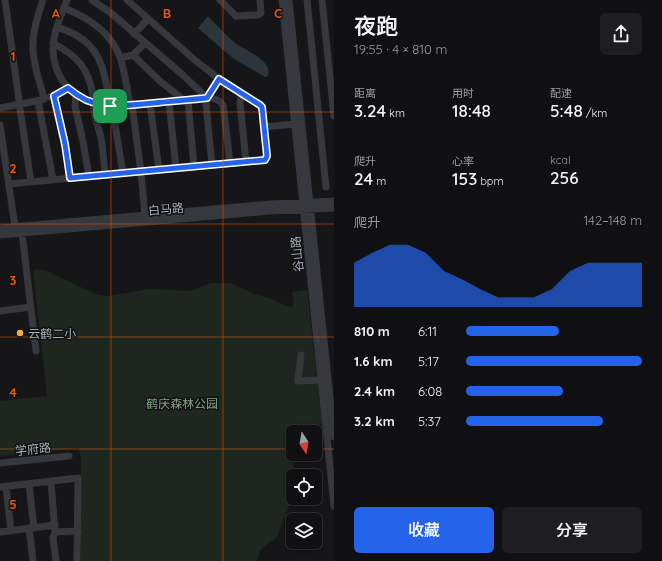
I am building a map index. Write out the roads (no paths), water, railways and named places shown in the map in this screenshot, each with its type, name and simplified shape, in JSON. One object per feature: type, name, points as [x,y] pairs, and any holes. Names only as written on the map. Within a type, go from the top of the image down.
[{"type":"street","points":[[5,0],[31,182]]},
{"type":"street","points":[[43,0],[36,26],[33,48],[41,100],[41,116],[53,180]]},
{"type":"street","points":[[67,0],[57,27],[53,43],[53,54],[59,76],[68,88],[85,100],[111,106],[150,104],[207,98],[219,101],[223,105],[230,163]]},
{"type":"street","points":[[92,0],[111,13],[184,76],[207,98]]},
{"type":"street","points":[[9,184],[265,160],[267,156],[261,106],[219,79],[197,62],[127,0]]},
{"type":"street","points":[[220,0],[236,16],[258,15],[261,13],[260,0]]},
{"type":"street","name":"谷山路","points":[[282,0],[295,124],[307,206],[334,437]]},
{"type":"street","name":"谷山路","points":[[290,0],[321,380],[334,506]]},
{"type":"street","points":[[307,0],[326,187]]},
{"type":"street","points":[[322,0],[331,49],[334,116]]},
{"type":"street","points":[[64,8],[83,17],[106,33],[112,40],[120,58],[131,105],[144,216]]},
{"type":"street","points":[[134,34],[148,19]]},
{"type":"street","points":[[57,27],[79,36],[86,42],[100,60],[104,71],[123,173]]},
{"type":"street","points":[[53,43],[70,53],[82,65],[88,75],[101,138],[105,175]]},
{"type":"street","points":[[120,58],[133,55],[145,43]]},
{"type":"street","points":[[133,55],[160,82],[186,100],[194,167]]},
{"type":"street","points":[[212,165],[206,104],[207,98],[219,79]]},
{"type":"street","points":[[0,108],[41,100],[54,96],[68,88]]},
{"type":"street","points":[[76,94],[75,106],[83,142],[88,176]]},
{"type":"street","points":[[242,94],[240,102],[246,162]]},
{"type":"street","points":[[54,96],[65,144],[70,178]]},
{"type":"street","points":[[169,102],[176,168]]},
{"type":"street","points":[[150,104],[159,170]]},
{"type":"street","points":[[264,127],[295,124]]},
{"type":"street","points":[[0,125],[15,227]]},
{"type":"street","name":"白马路","points":[[0,235],[270,211],[334,201]]},
{"type":"street","name":"白马路","points":[[0,228],[270,204],[334,208]]},
{"type":"street","points":[[22,233],[36,352]]},
{"type":"street","points":[[0,311],[31,307]]},
{"type":"street","points":[[301,355],[298,381],[321,380]]},
{"type":"street","name":"学府路","points":[[0,463],[69,456]]},
{"type":"street","points":[[11,531],[3,487],[78,478],[77,561]]},
{"type":"street","points":[[51,481],[55,529],[53,538],[56,561]]},
{"type":"street","points":[[29,484],[33,561]]},
{"type":"street","points":[[0,532],[31,528],[78,531]]},
{"type":"place","name":"云鹤二小","points":[[20,333]]},
{"type":"park label","name":"鹤庆森林公园","points":[[182,403]]}]
